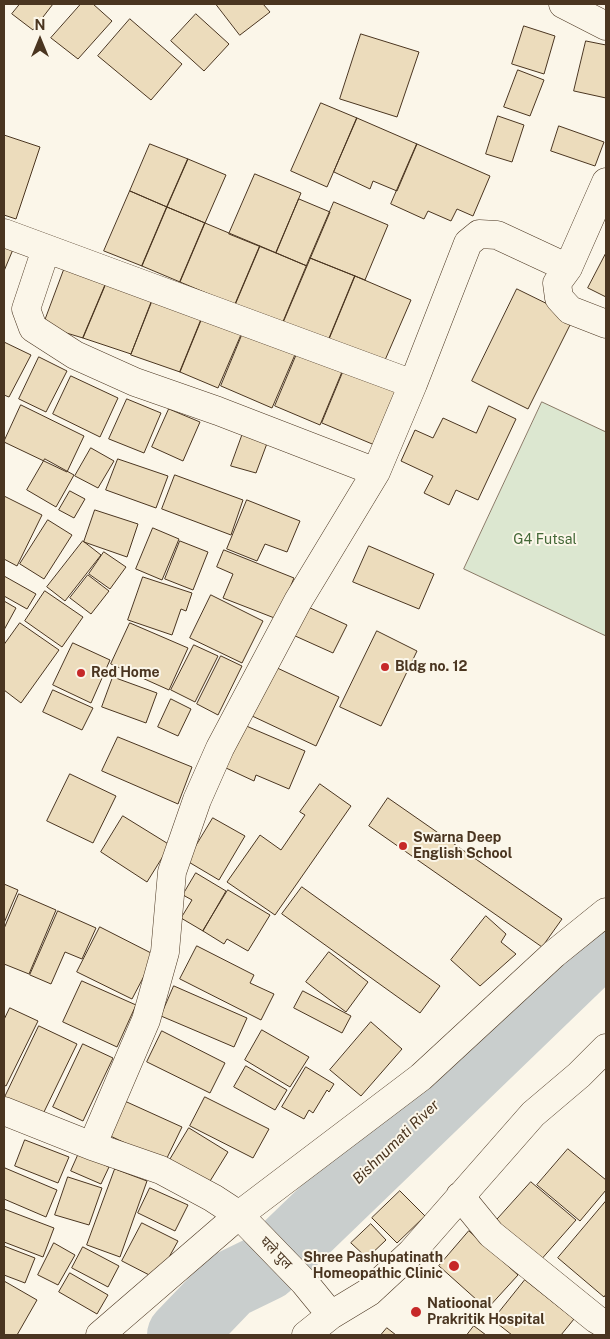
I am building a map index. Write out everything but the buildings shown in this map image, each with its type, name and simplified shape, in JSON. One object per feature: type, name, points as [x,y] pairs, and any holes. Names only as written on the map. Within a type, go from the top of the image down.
[{"type":"street","points":[[563,4],[606,26]]},
{"type":"street","points":[[606,182],[568,268],[557,283],[559,298],[570,310],[606,324]]},
{"type":"street","points":[[4,233],[413,384]]},
{"type":"street","points":[[92,1146],[146,1020],[165,952],[172,872],[196,800],[220,748],[298,601],[376,472],[413,384],[468,243],[479,234],[497,235],[568,268]]},
{"type":"street","points":[[46,249],[26,309],[33,328],[75,356],[135,382],[218,411],[376,472]]},
{"type":"street","points":[[100,1335],[239,1215],[421,1077],[554,954],[606,912]]},
{"type":"street","points":[[306,1335],[331,1315],[369,1292],[411,1253],[533,1114],[579,1075],[606,1048]]},
{"type":"street","name":"घले पुल","points":[[4,1111],[92,1146],[161,1170],[213,1198],[239,1215],[304,1282],[331,1315]]},
{"type":"street","points":[[460,1196],[491,1234],[596,1319],[606,1325]]},
{"type":"green space","name":"G4 Futsal","points":[[542,402],[606,432],[606,636],[464,569]]},
{"type":"waterway","name":"Bishnumati River","points":[[181,1335],[229,1285],[266,1267],[606,939]]},
{"type":"place","name":"Bldg no. 12","points":[[385,667]]},
{"type":"place","name":"Red Home","points":[[81,673]]},
{"type":"place","name":"Swarna Deep English School","points":[[403,846]]},
{"type":"place","name":"Shree Pashupatinath Homeopathic Clinic","points":[[454,1266]]},
{"type":"place","name":"Natioonal Prakritik Hospital","points":[[416,1312]]}]
